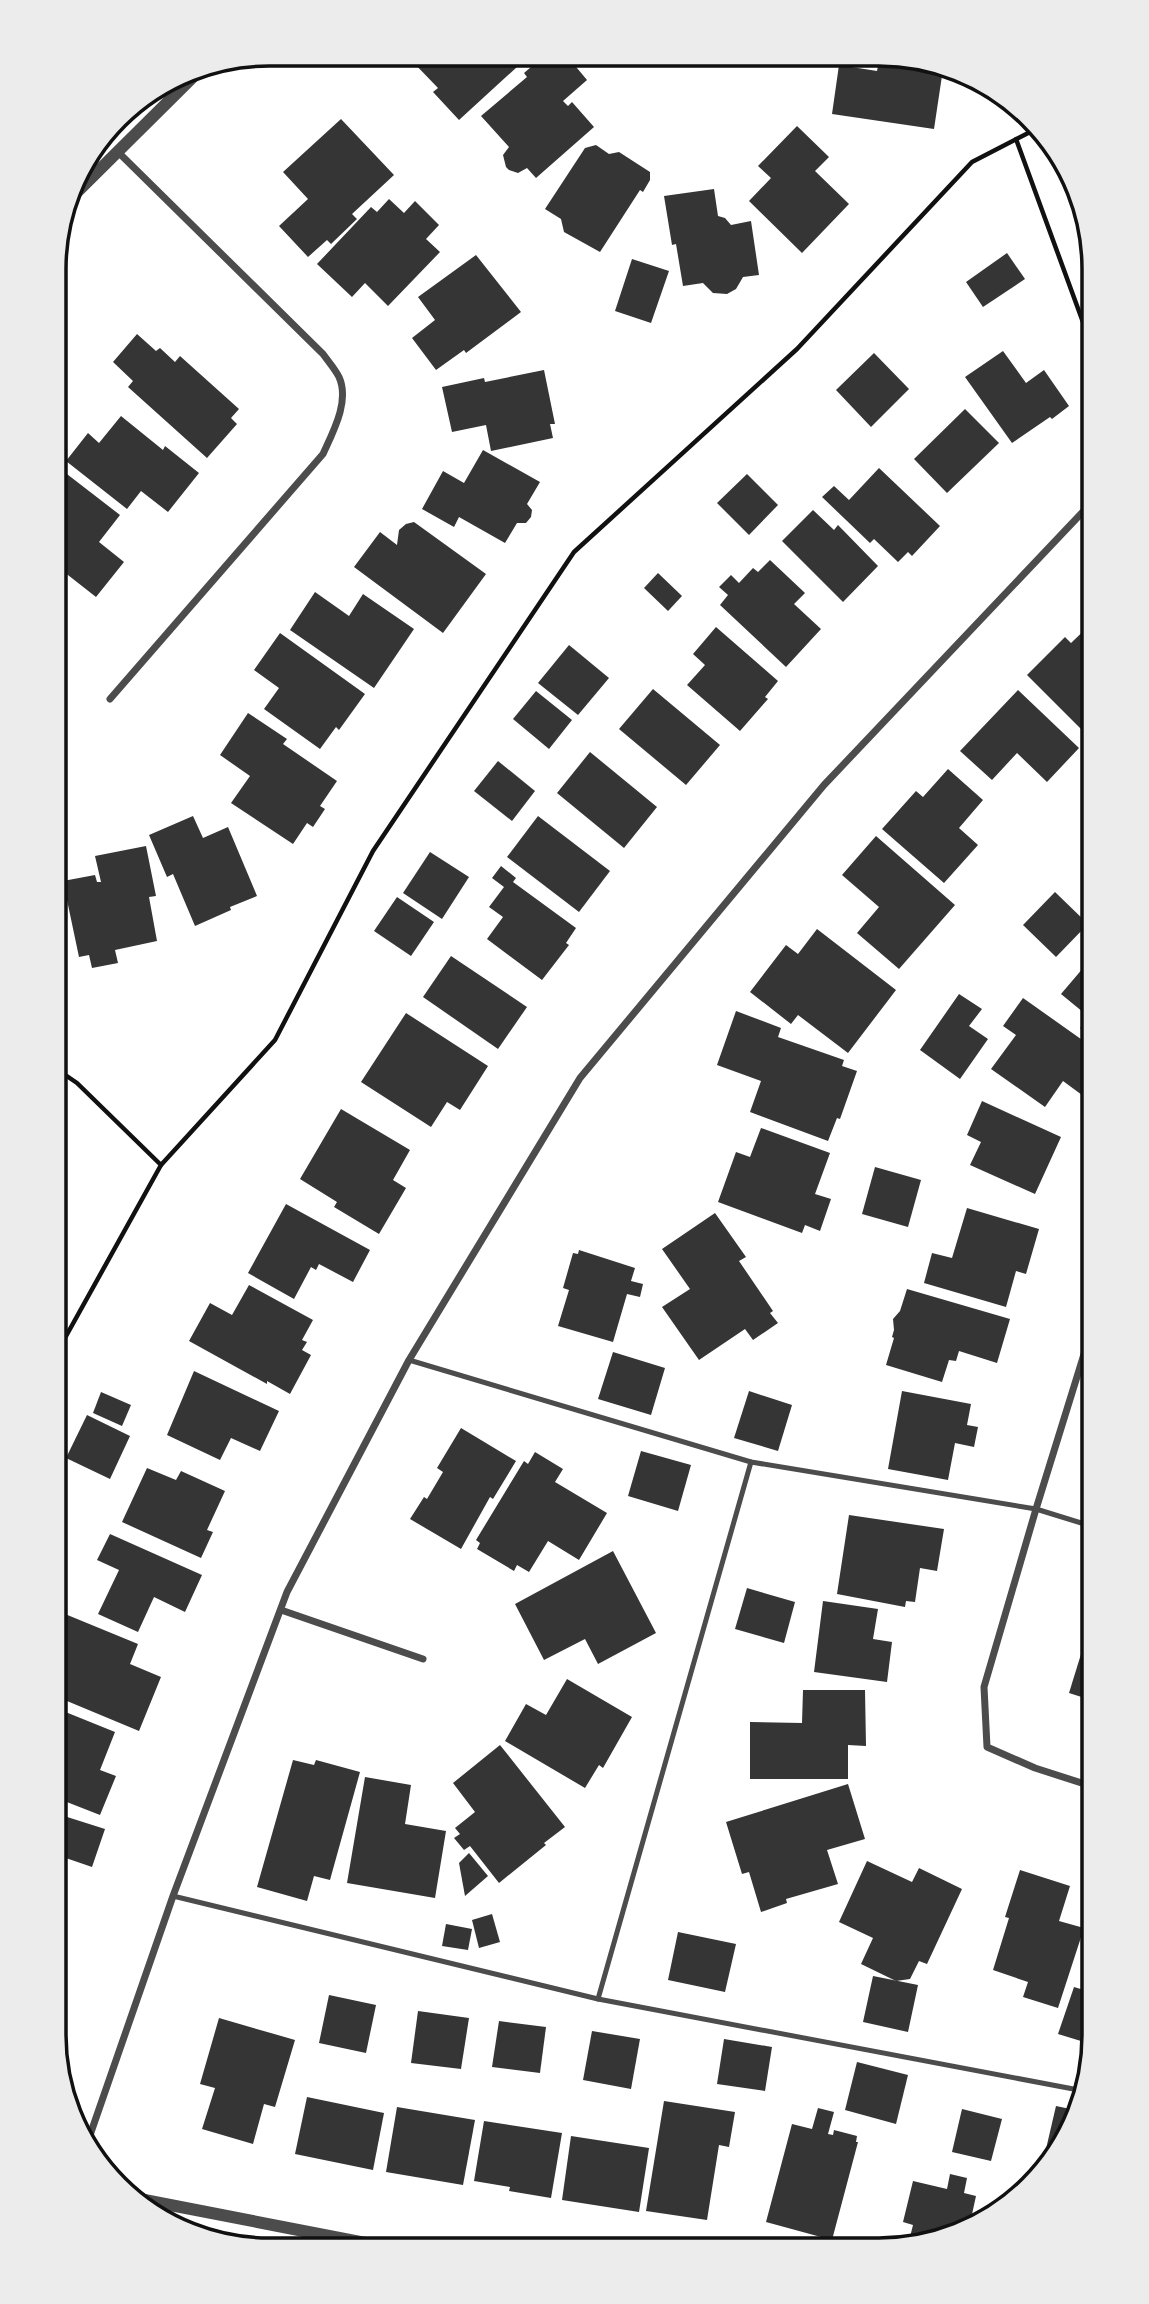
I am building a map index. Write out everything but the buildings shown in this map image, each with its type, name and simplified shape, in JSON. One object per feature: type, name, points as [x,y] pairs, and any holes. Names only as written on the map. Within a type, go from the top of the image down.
[{"type":"street","points":[[87,183],[184,86]]},
{"type":"street","points":[[110,699],[323,454],[337,425],[342,399],[340,379],[323,354],[118,152]]},
{"type":"street","points":[[91,2131],[173,1896],[287,1592],[409,1360],[580,1079],[824,786],[1082,513]]},
{"type":"street","points":[[1082,1361],[984,1687],[987,1747],[1035,1768],[1082,1783]]},
{"type":"street","points":[[281,1610],[423,1659]]},
{"type":"street","points":[[156,2202],[340,2238]]},
{"type":"lane","points":[[409,1360],[751,1462],[1036,1509],[1082,1523]]},
{"type":"lane","points":[[598,1999],[751,1462]]},
{"type":"lane","points":[[173,1896],[598,1999],[1075,2089]]},
{"type":"path","points":[[66,1335],[161,1165],[275,1040],[373,851],[574,552],[797,349],[972,162],[1029,133]]},
{"type":"path","points":[[1016,139],[1082,319]]},
{"type":"path","points":[[67,1076],[161,1165]]}]
